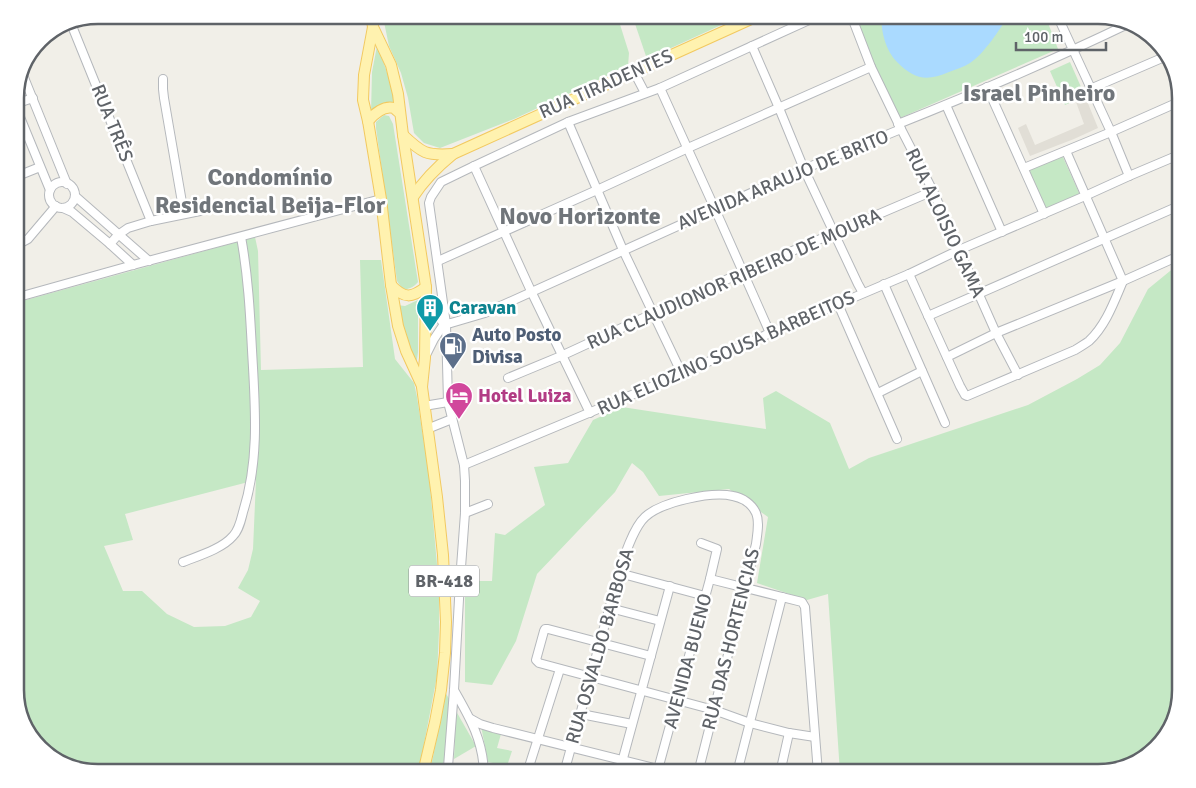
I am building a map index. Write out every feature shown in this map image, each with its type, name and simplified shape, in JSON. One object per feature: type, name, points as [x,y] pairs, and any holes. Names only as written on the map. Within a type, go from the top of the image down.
[{"type":"main road","name":"BR-418","points":[[371,24],[364,75],[363,100],[381,199],[398,326],[406,351],[422,387]]},
{"type":"main road","name":"BR-418","points":[[374,24],[391,66],[398,94],[426,286],[425,358],[422,387],[443,555],[446,622],[441,690],[425,764]]},
{"type":"main road","name":"RUA TIRADENTES","points":[[413,197],[433,171],[453,154],[740,24]]},
{"type":"main road","points":[[368,121],[379,111],[386,109],[394,108],[400,113]]},
{"type":"main road","name":"RUA TIRADENTES","points":[[403,135],[424,152],[437,155],[453,154]]},
{"type":"main road","points":[[391,285],[398,293],[404,296],[412,295],[426,286]]},
{"type":"street","points":[[448,764],[465,513],[465,481],[464,465],[448,402],[445,324],[429,203],[431,197],[441,182],[474,166],[568,122],[660,88],[800,24]]},
{"type":"street","name":"RUA ALOISIO GAMA","points":[[854,24],[871,67],[933,191],[996,333],[1018,375]]},
{"type":"street","points":[[1061,24],[1111,132],[1129,176]]},
{"type":"street","name":"RUA TRÊS","points":[[73,28],[151,221]]},
{"type":"street","name":"AVENIDA ARAUJO DE BRITO","points":[[445,324],[484,313],[1121,28]]},
{"type":"street","points":[[752,46],[804,169],[863,293]]},
{"type":"street","points":[[1090,89],[1161,59]]},
{"type":"street","points":[[438,261],[871,67]]},
{"type":"street","points":[[634,72],[645,93]]},
{"type":"street","points":[[163,79],[164,98],[184,214]]},
{"type":"street","points":[[26,82],[67,184]]},
{"type":"street","points":[[987,87],[1044,214]]},
{"type":"street","points":[[660,88],[770,333]]},
{"type":"street","points":[[24,102],[33,98]]},
{"type":"street","points":[[946,105],[1002,232]]},
{"type":"street","points":[[1024,168],[1172,105]]},
{"type":"street","points":[[568,122],[623,250],[682,374]]},
{"type":"street","points":[[24,127],[50,190],[50,198],[53,204],[72,212],[133,265]]},
{"type":"street","points":[[909,274],[963,392],[968,396],[1075,350],[1088,341],[1108,315],[1123,281],[1066,151]]},
{"type":"street","name":"RUA ELIOZINO SOUSA BARBEITOS","points":[[464,465],[682,374],[770,333],[1172,158]]},
{"type":"street","points":[[474,166],[561,356],[590,413]]},
{"type":"street","points":[[24,173],[40,167]]},
{"type":"street","points":[[50,190],[58,183],[67,184],[72,187],[75,196],[148,261]]},
{"type":"street","name":"RUA CLAUDIONOR RIBEIRO DE MOURA","points":[[508,378],[561,356],[743,272],[933,191]]},
{"type":"street","points":[[24,241],[59,207],[66,207],[72,204],[75,196]]},
{"type":"street","points":[[24,295],[381,199]]},
{"type":"street","points":[[928,316],[1172,209]]},
{"type":"street","points":[[110,244],[118,234],[128,228],[151,221],[200,211]]},
{"type":"street","points":[[183,562],[228,542],[234,536],[238,529],[251,481],[255,448],[256,414],[248,285],[242,237]]},
{"type":"street","points":[[947,357],[996,333],[1172,259]]},
{"type":"street","points":[[884,284],[945,423]]},
{"type":"street","points":[[426,301],[445,324]]},
{"type":"street","points":[[838,304],[898,439]]},
{"type":"street","points":[[425,358],[434,339],[445,324]]},
{"type":"street","points":[[878,393],[922,371]]},
{"type":"street","points":[[424,406],[448,402]]},
{"type":"street","points":[[427,429],[452,419]]},
{"type":"street","name":"RUA OSVALDO BARBOSA","points":[[567,764],[619,573],[627,548],[644,518],[654,510],[702,496],[734,496],[752,506]]},
{"type":"street","points":[[465,513],[488,504]]},
{"type":"street","name":"RUA DAS HORTENCIAS","points":[[700,764],[751,565],[758,530],[758,515],[752,506]]},
{"type":"street","name":"AVENIDA BUENO","points":[[659,764],[717,549],[701,543]]},
{"type":"street","points":[[619,573],[705,596]]},
{"type":"street","points":[[710,579],[782,596],[802,602],[805,607],[817,764]]},
{"type":"street","points":[[621,764],[670,586]]},
{"type":"street","points":[[739,764],[782,596]]},
{"type":"street","points":[[610,608],[660,621]]},
{"type":"street","points":[[651,656],[545,629],[536,660],[539,663],[590,678],[714,710],[789,733],[815,737]]},
{"type":"street","points":[[530,764],[560,669]]},
{"type":"street","points":[[454,690],[471,719],[481,746],[483,764]]},
{"type":"street","points":[[581,714],[632,724]]},
{"type":"street","points":[[471,719],[493,728],[635,764]]},
{"type":"street","points":[[782,764],[789,733]]},
{"type":"shaded area","points":[[1085,96],[1098,128],[1030,156],[1018,128],[1026,124],[1035,145],[1084,124],[1076,102]]},
{"type":"green space","points":[[384,24],[620,24],[629,53],[628,66],[514,119],[440,148],[424,143],[414,133],[408,98],[401,73],[389,46]]},
{"type":"green space","points":[[635,24],[723,24],[647,59]]},
{"type":"green space","points":[[856,24],[1048,24],[1058,49],[900,118],[865,46]]},
{"type":"green space","points":[[377,46],[388,74],[395,103],[380,104],[371,113],[372,72]]},
{"type":"green space","points":[[1070,62],[1085,96],[1065,105],[1050,71]]},
{"type":"green space","points":[[384,115],[389,116],[393,124],[418,282],[411,288],[403,290],[397,281],[376,128],[376,122]]},
{"type":"green space","points":[[1062,155],[1080,195],[1044,209],[1027,171]]},
{"type":"green space","points":[[255,237],[258,251],[261,370],[363,367],[360,260],[381,260],[395,359],[414,383],[417,397],[429,475],[439,587],[437,676],[420,764],[88,764],[69,759],[57,752],[42,739],[28,714],[24,695],[24,301]],"holes":[[[256,480],[253,549],[248,570],[238,588],[260,601],[251,617],[225,626],[194,627],[167,614],[142,591],[123,591],[104,546],[133,540],[125,514]]]},
{"type":"green space","points":[[1172,269],[1172,690],[1171,705],[1160,731],[1147,746],[1127,759],[1108,764],[839,764],[828,594],[807,600],[757,583],[768,517],[729,489],[659,496],[643,472],[632,463],[615,492],[537,574],[516,641],[492,685],[465,682],[465,581],[492,581],[495,533],[505,535],[545,505],[534,467],[568,463],[593,420],[622,407],[766,429],[763,398],[776,391],[830,423],[849,469],[869,458],[1028,405],[1077,379],[1100,365],[1120,343],[1148,289]]},
{"type":"green space","points":[[418,300],[418,352],[416,367],[401,328],[397,305],[405,306]]},
{"type":"green space","points":[[445,692],[451,702],[446,755],[443,764],[431,764]]},
{"type":"green space","points":[[456,711],[476,746],[454,759]]},
{"type":"green space","points":[[481,726],[501,734],[497,748],[512,751],[508,764],[488,762]]},
{"type":"water","points":[[882,24],[1003,24],[976,59],[963,67],[927,78],[909,72],[897,62],[890,52]]},
{"type":"place","name":"Caravan","points":[[430,332]]},
{"type":"place","name":"Auto Posto Divisa","points":[[453,370]]},
{"type":"place","name":"Hotel Luiza","points":[[459,420]]},
{"type":"district","name":"Israel Pinheiro","points":[[1039,93]]},
{"type":"district","name":"Condomínio Residencial Beija-Flor","points":[[270,191]]},
{"type":"district","name":"Novo Horizonte","points":[[580,216]]}]
